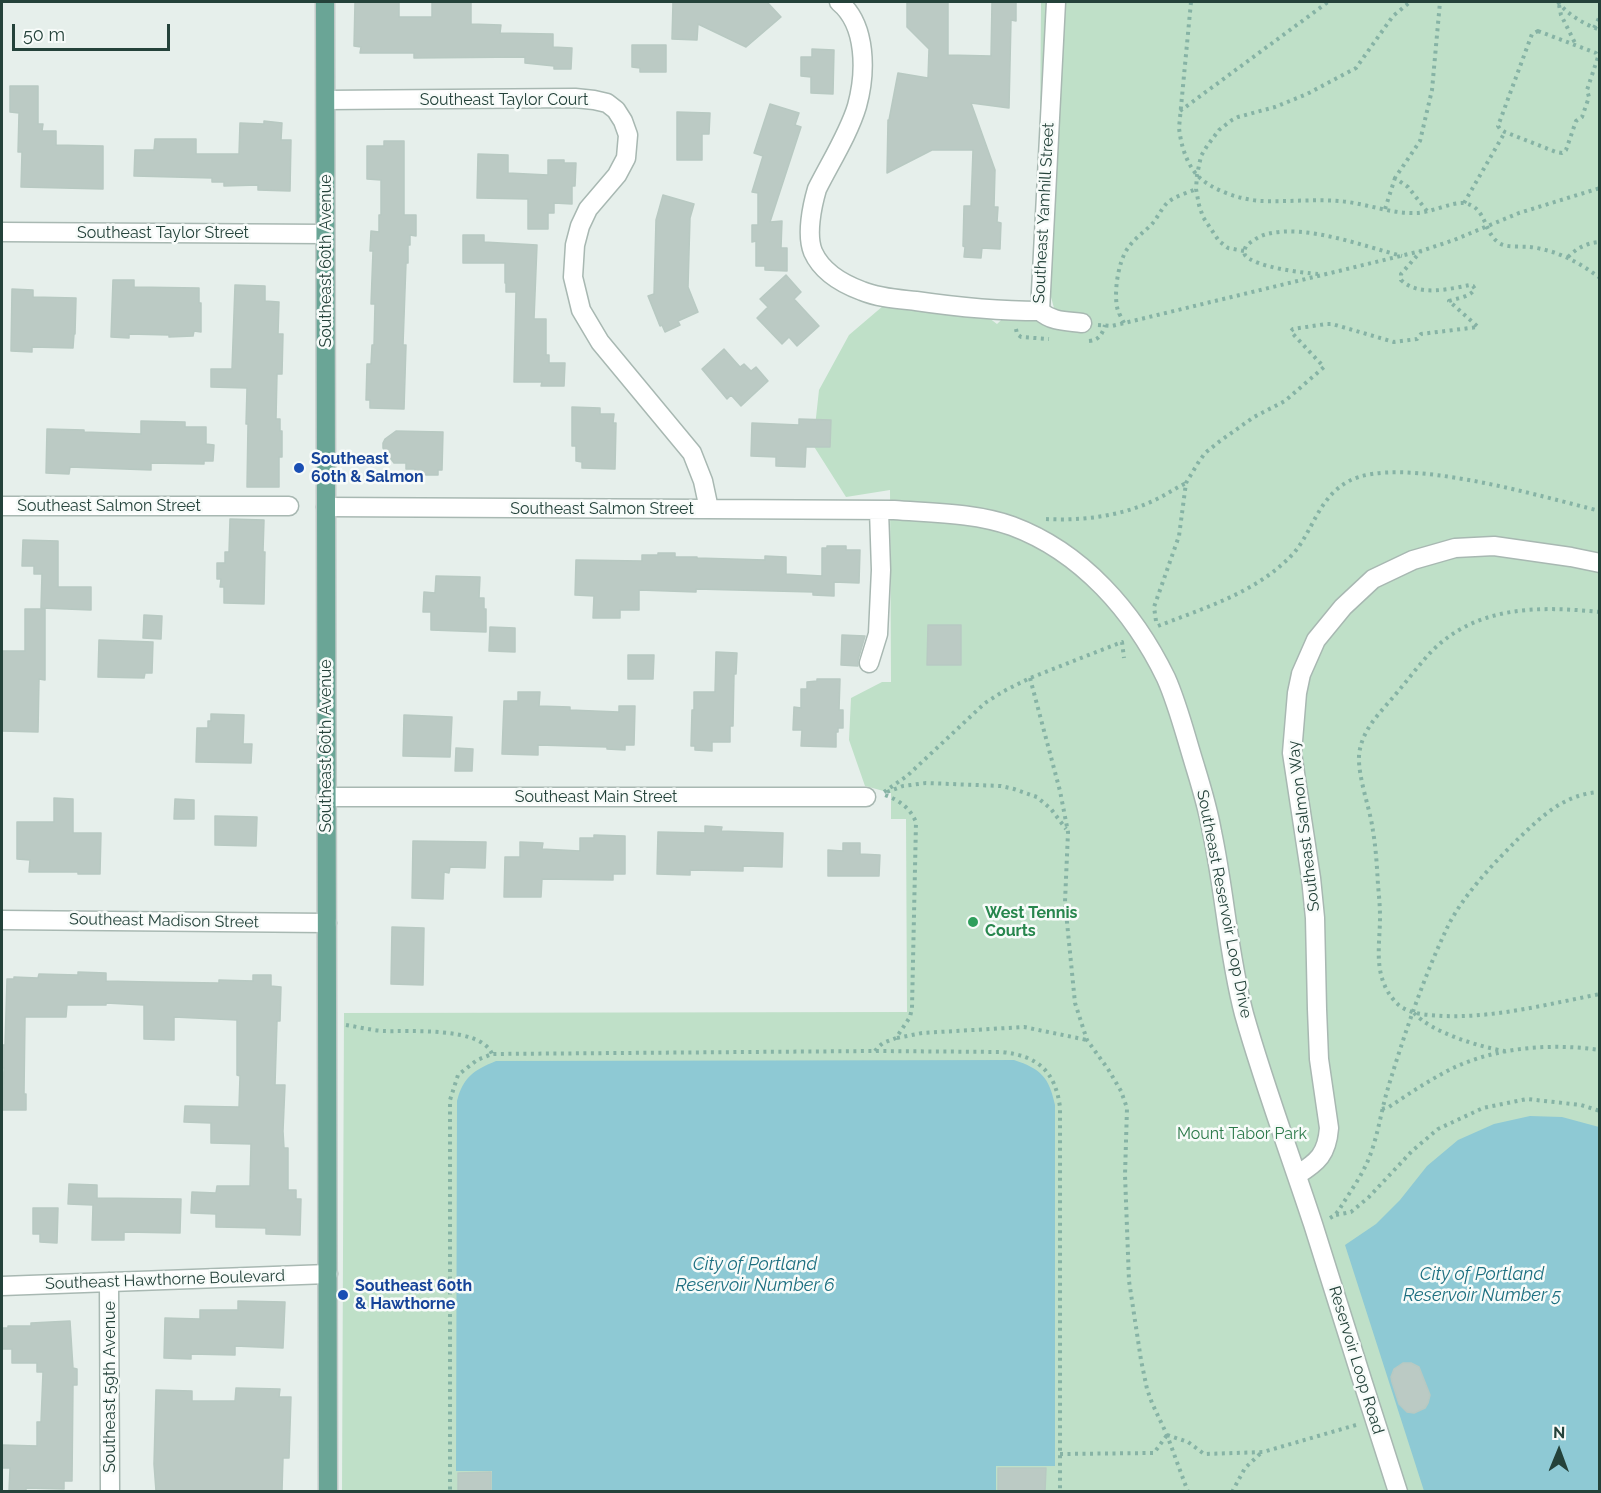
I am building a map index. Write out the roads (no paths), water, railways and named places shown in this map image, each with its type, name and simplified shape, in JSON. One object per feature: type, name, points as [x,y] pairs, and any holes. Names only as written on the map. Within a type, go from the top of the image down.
[{"type":"main road","name":"Southeast 60th Avenue","points":[[326,2],[328,1491]]},
{"type":"street","name":"Southeast Yamhill Street","points":[[845,3],[857,27],[861,43],[862,72],[857,104],[852,118],[817,189],[814,200],[810,226],[812,251],[817,260],[841,281],[880,297],[963,308],[1040,311],[1056,2]]},
{"type":"street","name":"Southeast Taylor Court","points":[[326,100],[575,98],[607,103],[616,110],[628,135],[626,158],[617,175],[588,209],[580,226],[575,245],[573,277],[581,310],[600,342],[692,453],[703,481],[709,509]]},
{"type":"street","name":"Southeast Taylor Street","points":[[2,232],[326,234]]},
{"type":"street","points":[[1040,311],[1054,320],[1082,323]]},
{"type":"street","name":"Southeast Salmon Street","points":[[2,506],[289,506]]},
{"type":"street","name":"Southeast Salmon Street","points":[[326,507],[879,510]]},
{"type":"street","points":[[869,663],[878,634],[881,570],[879,510]]},
{"type":"street","name":"Southeast Reservoir Loop Drive","points":[[879,510],[959,514],[998,522],[1031,534],[1070,557],[1104,588],[1130,618],[1152,652],[1167,680],[1180,716],[1203,794],[1212,832],[1233,966],[1244,1012],[1270,1101],[1313,1226]]},
{"type":"street","name":"Southeast Salmon Way","points":[[1297,1175],[1318,1160],[1325,1151],[1329,1128],[1319,1059],[1315,918],[1292,753],[1297,693],[1301,674],[1316,640],[1342,607],[1373,579],[1413,560],[1455,548],[1494,546],[1599,563]]},
{"type":"street","name":"Southeast Main Street","points":[[326,797],[873,796]]},
{"type":"street","name":"Southeast Madison Street","points":[[2,920],[327,923]]},
{"type":"street","name":"Reservoir Loop Road","points":[[1313,1226],[1398,1491]]},
{"type":"street","name":"Southeast Hawthorne Boulevard","points":[[2,1286],[328,1274]]},
{"type":"street","name":"Southeast 59th Avenue","points":[[110,1282],[110,1491]]},
{"type":"water","name":"City of Portland Reservoir Number 6","points":[[1014,1060],[1031,1067],[1042,1075],[1050,1087],[1055,1105],[1055,1466],[996,1466],[996,1492],[492,1492],[492,1471],[456,1471],[457,1101],[470,1075],[496,1061]]},
{"type":"water","name":"City of Portland Reservoir Number 5","points":[[1530,1116],[1562,1117],[1599,1127],[1599,1491],[1424,1491],[1345,1245],[1376,1224],[1400,1200],[1427,1166],[1458,1140],[1494,1124]]},
{"type":"place","name":"Southeast 60th & Salmon","points":[[299,468]]},
{"type":"place","name":"West Tennis Courts","points":[[973,922]]},
{"type":"place","name":"Southeast 60th & Hawthorne","points":[[343,1295]]},
{"type":"park label","name":"Mount Tabor Park","points":[[1242,1134]]}]
